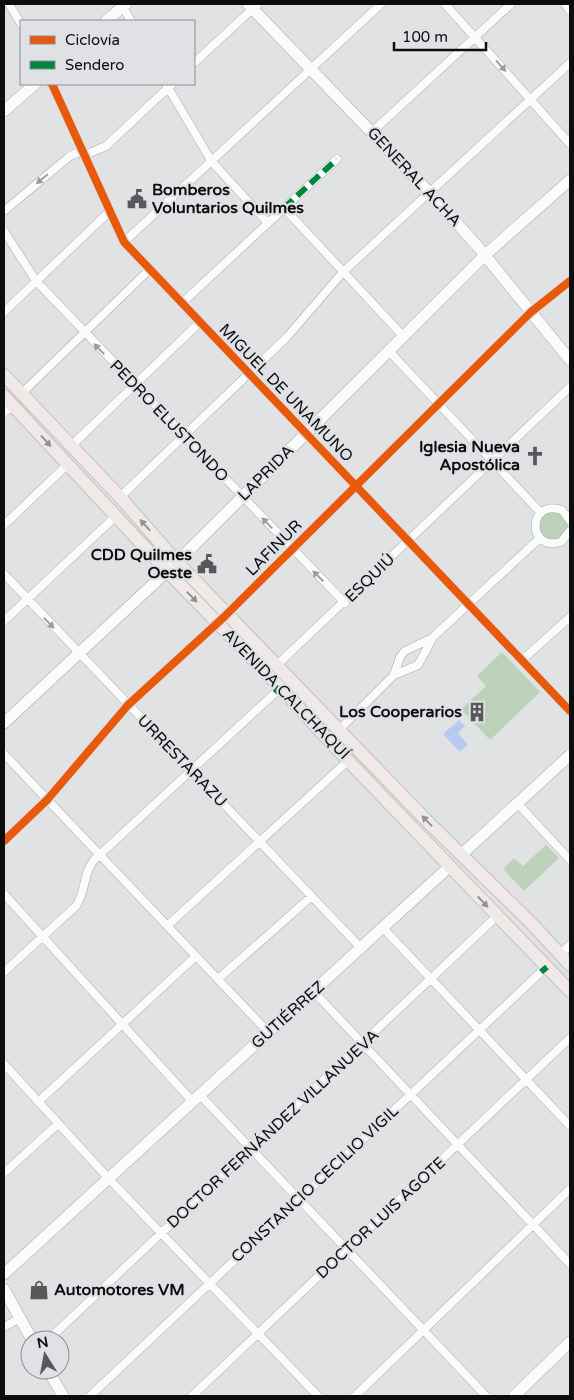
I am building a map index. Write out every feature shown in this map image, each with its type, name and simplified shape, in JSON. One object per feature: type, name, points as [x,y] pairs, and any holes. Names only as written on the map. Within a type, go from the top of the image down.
[{"type":"main road","name":"AVENIDA CALCHAQUÍ","points":[[4,375],[120,497],[177,562],[229,613],[461,856],[529,921],[570,965]]},
{"type":"main road","name":"AVENIDA CALCHAQUÍ","points":[[7,405],[68,464],[167,571],[349,760],[496,917],[570,991]]},
{"type":"street","points":[[124,242],[381,4]]},
{"type":"street","points":[[445,4],[570,144]]},
{"type":"street","points":[[373,131],[511,4]]},
{"type":"street","points":[[565,4],[570,11]]},
{"type":"street","points":[[107,20],[123,5],[130,20]]},
{"type":"street","points":[[195,62],[253,5]]},
{"type":"street","name":"GENERAL ACHA","points":[[253,5],[311,70],[373,131],[428,191],[485,255],[570,360]]},
{"type":"street","points":[[9,6],[20,22]]},
{"type":"street","points":[[120,497],[287,336],[342,272],[428,191],[570,63]]},
{"type":"street","points":[[4,111],[34,85]]},
{"type":"street","name":"MIGUEL DE UNAMUNO","points":[[52,85],[124,242],[570,710]]},
{"type":"street","points":[[4,211],[70,156],[106,146],[168,85],[212,162],[268,223]]},
{"type":"street","points":[[182,303],[337,159]]},
{"type":"street","name":"LAPRIDA","points":[[4,723],[78,652],[177,562],[485,255],[570,180]]},
{"type":"street","points":[[284,208],[402,336]]},
{"type":"street","points":[[4,312],[109,212]]},
{"type":"street","name":"PEDRO ELUSTONDO","points":[[4,231],[36,281],[242,498],[345,603]]},
{"type":"street","points":[[21,394],[150,270]]},
{"type":"street","name":"LAFINUR","points":[[4,841],[47,800],[128,705],[229,613],[531,312],[570,282]]},
{"type":"street","points":[[71,446],[133,384],[200,322]]},
{"type":"street","points":[[388,350],[491,462],[541,513]]},
{"type":"street","name":"ESQUIÚ","points":[[278,664],[345,603],[570,387]]},
{"type":"street","points":[[4,525],[68,464]]},
{"type":"street","points":[[569,515],[551,508],[541,513],[535,522],[537,534],[550,544],[568,541],[570,531]]},
{"type":"street","points":[[4,621],[116,516]]},
{"type":"street","points":[[394,675],[400,657],[405,651],[432,638],[469,606],[540,538]]},
{"type":"street","name":"URRESTARAZU","points":[[4,574],[360,948]]},
{"type":"street","points":[[522,660],[570,617]]},
{"type":"street","points":[[340,729],[394,675],[418,665],[432,638]]},
{"type":"street","points":[[4,972],[79,902],[90,866],[100,855],[275,693]]},
{"type":"street","points":[[4,754],[168,925],[268,1033]]},
{"type":"street","name":"GUTIÉRREZ","points":[[4,1274],[109,1180],[570,756]]},
{"type":"street","points":[[168,925],[349,760]]},
{"type":"street","points":[[518,804],[570,860]]},
{"type":"street","points":[[4,894],[122,1024],[251,1149],[486,1396]]},
{"type":"street","points":[[218,979],[312,896]]},
{"type":"street","name":"DOCTOR FERNÁNDEZ VILLANUEVA","points":[[59,1330],[496,917]]},
{"type":"street","points":[[383,928],[570,1126]]},
{"type":"street","points":[[560,954],[570,945]]},
{"type":"street","points":[[38,1102],[196,956]]},
{"type":"street","name":"CONSTANCIO CECILIO VIGIL","points":[[90,1396],[541,972]]},
{"type":"street","points":[[314,992],[570,1264]]},
{"type":"street","name":"DOCTOR LUIS AGOTE","points":[[192,1396],[570,1038]]},
{"type":"street","points":[[5,1069],[38,1102],[109,1180],[318,1396]]},
{"type":"street","points":[[4,1173],[58,1124]]},
{"type":"street","points":[[355,1396],[570,1189]]},
{"type":"street","points":[[4,1289],[27,1330]]},
{"type":"street","points":[[4,1327],[20,1318]]},
{"type":"street","points":[[514,1396],[570,1342]]},
{"type":"street","points":[[54,1380],[63,1396]]},
{"type":"green space","points":[[553,511],[559,512],[567,520],[567,532],[559,540],[553,541],[547,540],[539,532],[538,526],[539,520],[547,512]]},
{"type":"green space","points":[[502,652],[540,692],[490,740],[461,709],[486,686],[477,676]]},
{"type":"green space","points":[[546,845],[559,858],[524,891],[503,869],[514,858],[523,866]]},
{"type":"water","points":[[459,720],[465,726],[458,733],[468,745],[460,752],[443,734]]},
{"type":"marked path","points":[[284,208],[337,159]]},
{"type":"marked path","points":[[275,693],[280,687]]},
{"type":"marked path","points":[[541,972],[547,967]]},
{"type":"cycle path","points":[[52,85],[124,242],[570,711]]},
{"type":"cycle path","points":[[4,841],[47,800],[128,705],[224,617],[531,312],[570,281]]},
{"type":"place","name":"Bomberos Voluntarios Quilmes","points":[[137,199]]},
{"type":"place","name":"Iglesia Nueva Apostólica","points":[[535,456]]},
{"type":"place","name":"CDD Quilmes Oeste","points":[[207,564]]},
{"type":"place","name":"Los Cooperarios","points":[[477,712]]},
{"type":"place","name":"Automotores VM","points":[[39,1290]]}]
